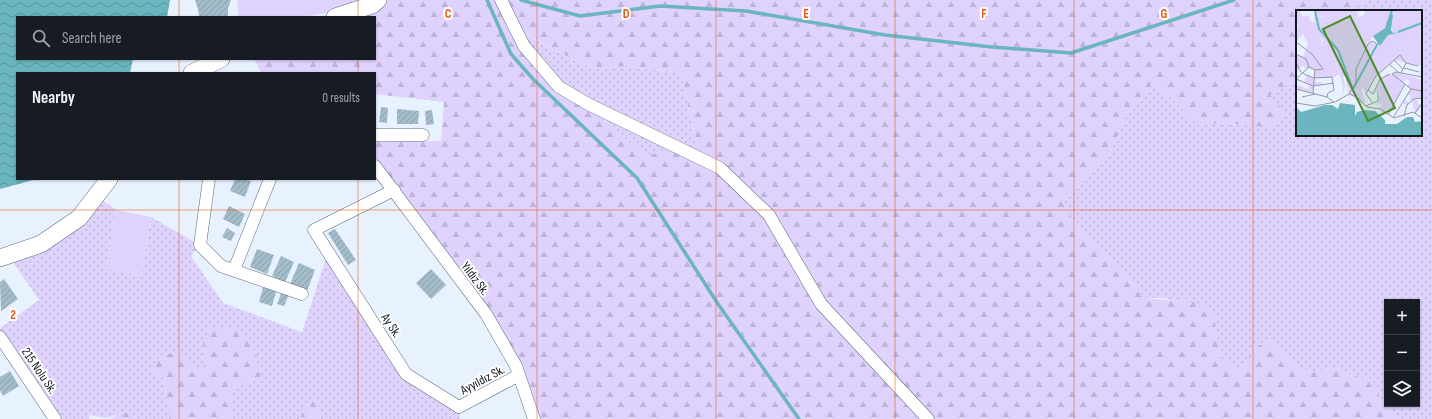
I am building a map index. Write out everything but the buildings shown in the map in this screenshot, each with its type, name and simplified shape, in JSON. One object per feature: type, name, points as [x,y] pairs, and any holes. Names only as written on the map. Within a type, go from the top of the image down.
[{"type":"main road","points":[[338,16],[372,5],[378,0]]},
{"type":"main road","points":[[0,258],[41,244],[79,218],[108,180]]},
{"type":"street","points":[[501,0],[524,46],[559,87],[588,104],[720,168],[769,215],[821,304],[928,419]]},
{"type":"street","points":[[376,135],[423,135]]},
{"type":"street","name":"Yıldız Sk.","points":[[376,167],[486,314],[516,366],[534,419]]},
{"type":"street","points":[[210,180],[200,245],[221,266],[302,294]]},
{"type":"street","points":[[234,270],[270,180]]},
{"type":"street","name":"Ay Sk.","points":[[394,190],[314,230],[406,374],[459,413]]},
{"type":"street","name":"215 Nolu Sk.","points":[[0,337],[55,419]]},
{"type":"street","name":"Ayyıldız Sk.","points":[[459,413],[519,375]]},
{"type":"green space","points":[[237,0],[360,0],[332,12],[316,15],[239,16]]},
{"type":"green space","points":[[378,0],[1368,0],[1348,10],[1296,10],[1296,80],[1270,95],[1285,113],[1273,128],[1227,123],[1195,125],[1176,102],[1152,84],[1125,118],[1108,157],[1062,202],[1080,231],[1109,255],[1124,271],[1144,298],[1196,302],[1213,311],[1221,358],[1235,368],[1245,365],[1252,349],[1270,340],[1308,372],[1336,368],[1368,381],[1384,403],[1384,407],[1387,407],[1390,411],[1402,419],[534,419],[516,366],[376,167],[376,142],[441,141],[444,102],[376,94],[376,72],[260,72],[254,60],[376,60],[376,16],[338,16]],"holes":[[[515,27],[554,50],[591,68],[630,66],[681,73],[699,158],[673,146],[646,157],[588,104],[559,87]]]},
{"type":"green space","points":[[1368,0],[1432,0],[1432,419],[1402,419],[1390,411],[1387,407],[1420,407],[1420,299],[1384,299],[1384,403],[1368,381],[1336,368],[1308,372],[1270,340],[1252,349],[1245,365],[1235,368],[1221,359],[1213,311],[1164,298],[1144,298],[1124,271],[1109,255],[1080,231],[1062,202],[1108,157],[1125,118],[1152,84],[1176,102],[1195,125],[1227,123],[1273,128],[1270,95],[1296,80],[1296,136],[1422,136],[1422,10],[1348,10]]},
{"type":"green space","points":[[514,27],[553,50],[591,68],[630,66],[681,73],[699,158],[673,146],[646,157],[588,104],[559,87]]},
{"type":"green space","points":[[96,196],[116,210],[106,269],[141,276],[151,217],[200,245],[191,256],[223,303],[302,332],[328,252],[406,374],[459,407],[460,419],[321,419],[316,397],[299,419],[232,419],[232,388],[261,377],[203,342],[207,365],[198,368],[150,371],[163,377],[168,405],[175,419],[138,419],[123,411],[107,418],[90,415],[89,419],[55,419],[0,337],[0,328],[39,300],[8,255],[41,244]]},
{"type":"green space","points":[[116,210],[151,217],[141,276],[106,269]]},
{"type":"green space","points":[[210,328],[239,329],[256,353],[261,377],[232,388],[232,419],[175,419],[168,405],[163,377],[150,371],[160,355],[178,353],[198,368],[207,365],[203,342]]},
{"type":"green space","points":[[316,396],[321,419],[299,419]]},
{"type":"green space","points":[[123,411],[138,419],[111,419]]},
{"type":"water","points":[[0,0],[170,0],[167,16],[16,16],[16,60],[133,60],[130,72],[16,72],[16,180],[33,180],[0,189]]},
{"type":"waterway","points":[[487,0],[511,54],[533,79],[637,178],[718,304],[799,419]]},
{"type":"waterway","points":[[521,0],[580,16],[660,6],[746,11],[885,35],[992,47],[1071,53],[1234,0]]}]
